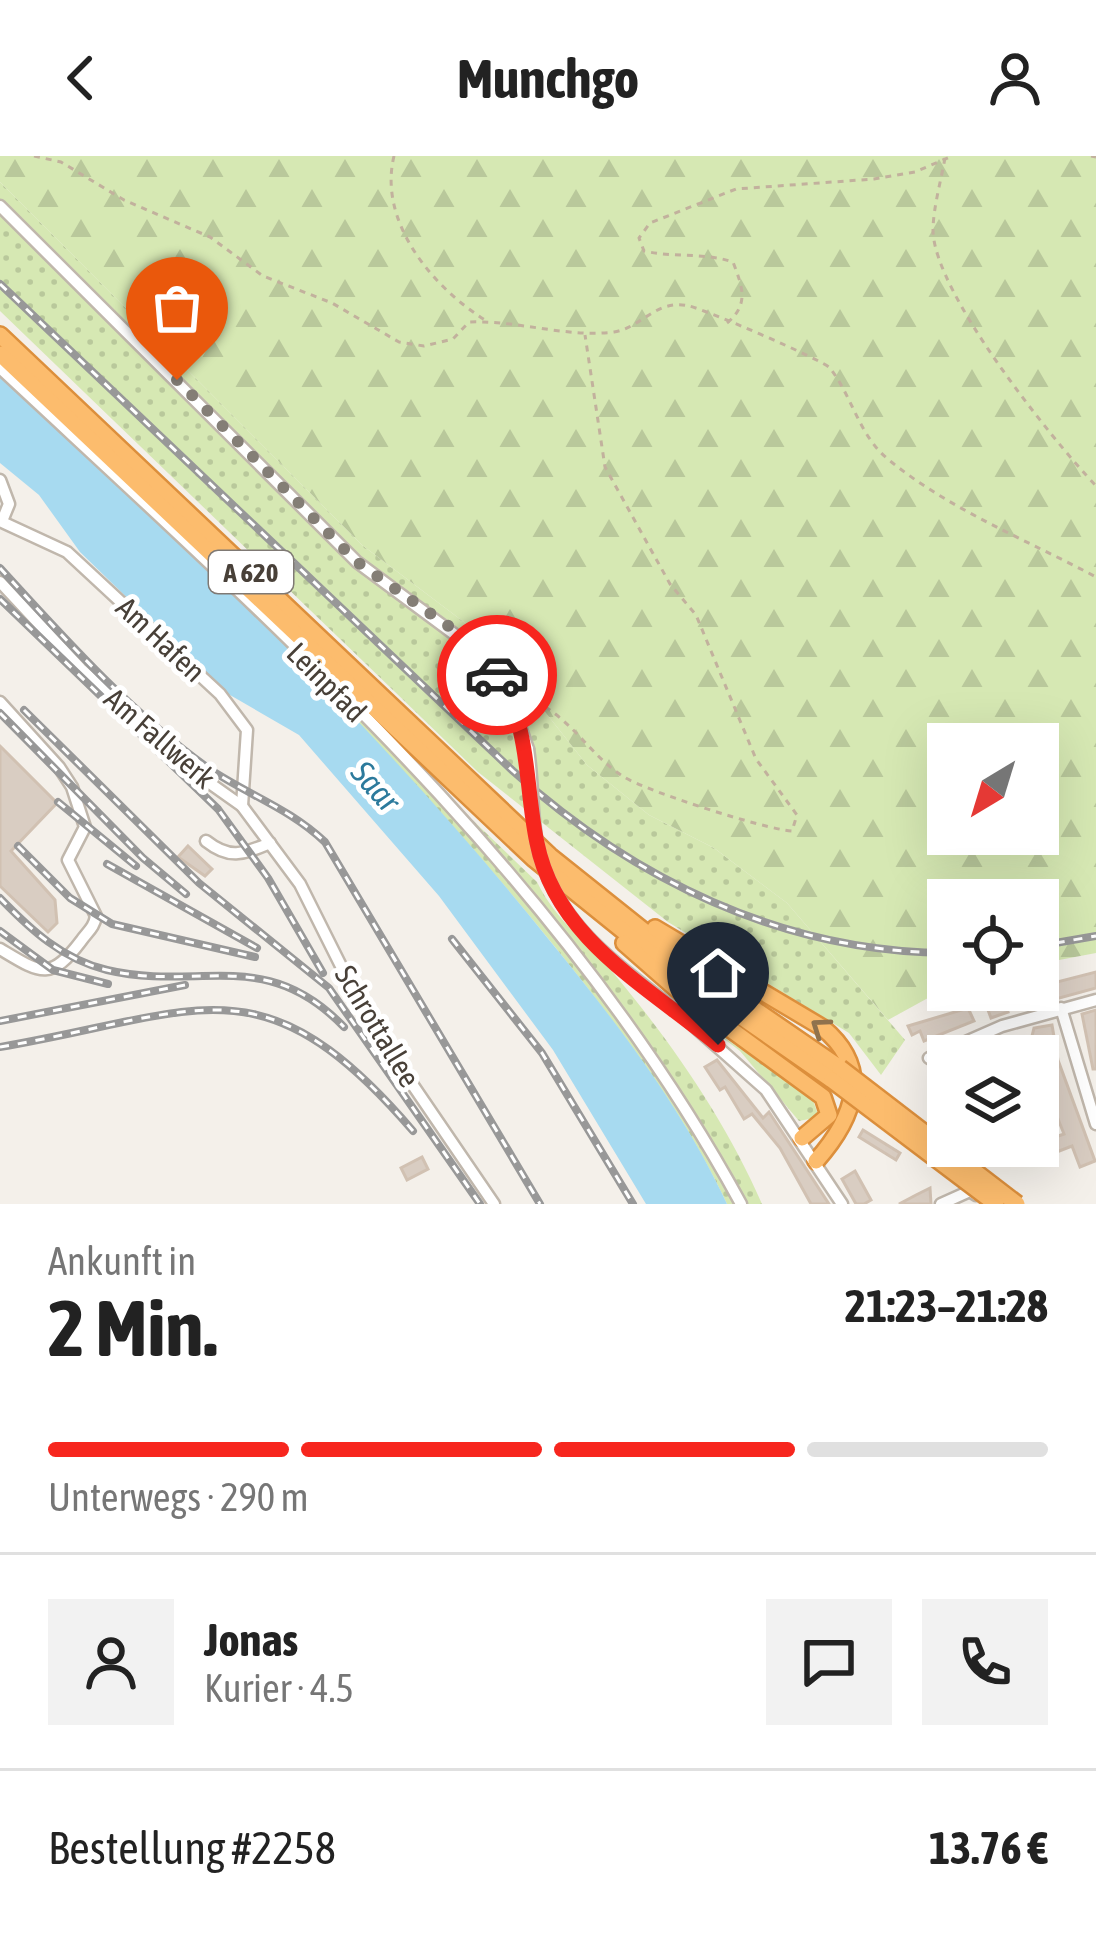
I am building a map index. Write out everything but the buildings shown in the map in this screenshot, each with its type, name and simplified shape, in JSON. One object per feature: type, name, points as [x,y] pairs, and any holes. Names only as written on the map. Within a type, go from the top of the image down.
[{"type":"highway","name":"A 620","points":[[0,335],[495,815],[550,856],[569,880],[823,1028],[846,1048],[855,1068],[854,1100],[816,1160]]},
{"type":"highway","name":"A 620","points":[[0,353],[569,880],[1017,1204]]},
{"type":"highway","points":[[569,880],[681,993],[824,1097],[829,1115],[802,1138]]},
{"type":"highway","name":"A 620","points":[[836,1074],[992,1204]]},
{"type":"street","points":[[0,206],[357,562],[464,637],[509,695],[528,749],[536,837],[561,906],[610,958],[743,1066],[802,1138],[842,1204]]},
{"type":"street","name":"Leinpfad","points":[[0,368],[312,666],[514,881],[688,1107],[741,1204]]},
{"type":"street","points":[[0,480],[9,504],[1,521]]},
{"type":"street","name":"Am Hafen","points":[[1,521],[67,552],[220,694],[247,730],[242,806]]},
{"type":"street","name":"Am Fallwerk","points":[[0,582],[97,684],[194,772],[242,806],[270,843]]},
{"type":"street","points":[[0,702],[72,787],[85,827],[68,860],[96,916],[95,925],[71,956],[52,970],[38,972],[0,949]]},
{"type":"street","points":[[206,841],[223,854],[238,856],[270,843]]},
{"type":"street","name":"Schrottallee","points":[[270,843],[300,884],[368,1018],[494,1204]]},
{"type":"street","points":[[981,1035],[1096,1000]]},
{"type":"street","points":[[1061,1008],[1096,1124]]},
{"type":"street","points":[[941,1204],[970,1191],[992,1204]]},
{"type":"path","points":[[34,156],[61,162],[124,200],[210,237],[262,276],[332,303],[399,342],[453,339],[469,322],[488,321],[539,324],[585,334],[622,331],[652,309],[687,305],[726,324],[806,351],[829,366],[861,429],[885,458],[961,507],[1096,578]]},
{"type":"path","points":[[726,324],[739,312],[744,294],[733,262],[705,253],[675,257],[644,251],[639,238],[650,223],[736,189],[874,179],[915,172],[947,156]]},
{"type":"path","points":[[947,156],[933,232],[944,278],[1056,444],[1096,486]]},
{"type":"path","points":[[395,157],[386,179],[392,208],[420,260],[434,278],[488,321]]},
{"type":"path","points":[[509,695],[554,712],[623,777],[760,826],[792,832],[796,824],[796,815],[756,759],[696,615],[670,584],[605,467],[585,334]]},
{"type":"green space","points":[[0,156],[1096,156],[1096,953],[1059,960],[1059,879],[927,879],[927,999],[888,1020],[787,903],[714,848],[649,815],[587,765],[489,641],[362,545],[0,182]]},
{"type":"green space","points":[[0,182],[362,545],[489,641],[587,765],[649,815],[714,848],[787,903],[905,1040],[881,1075],[849,1033],[668,922],[478,772],[0,311]]},
{"type":"green space","points":[[27,392],[537,882],[553,908],[615,975],[677,1056],[715,1114],[762,1204],[727,1204],[649,1071],[494,873],[365,732],[24,396]]},
{"type":"green space","points":[[710,1028],[812,1098],[819,1117],[799,1121],[740,1051]]},
{"type":"water","name":"Saar","points":[[0,374],[286,647],[487,865],[647,1067],[727,1204],[646,1204],[553,1050],[439,896],[299,735],[223,691],[80,552],[39,495],[0,463]]},
{"type":"railway","points":[[0,284],[559,810],[608,845],[713,902],[827,939],[927,952]]},
{"type":"railway","points":[[0,568],[152,723],[208,768],[297,820],[325,842],[540,1204]]},
{"type":"railway","points":[[0,599],[218,809],[268,878],[323,973]]},
{"type":"railway","points":[[24,710],[199,883],[329,988],[480,1204]]},
{"type":"railway","points":[[0,713],[143,858],[186,894]]},
{"type":"railway","points":[[58,802],[136,866]]},
{"type":"railway","points":[[18,846],[70,898],[112,924],[255,957]]},
{"type":"railway","points":[[107,864],[257,948]]},
{"type":"railway","points":[[0,898],[48,942],[91,965],[140,975],[259,979],[315,1002],[344,1027]]},
{"type":"railway","points":[[0,931],[53,970],[108,984]]},
{"type":"railway","points":[[1059,942],[1096,936]]},
{"type":"railway","points":[[452,939],[542,1053],[633,1204]]},
{"type":"railway","points":[[0,1021],[185,985]]},
{"type":"railway","points":[[0,1047],[179,1012],[225,1010],[269,1018],[313,1039],[360,1075],[413,1131]]},
{"type":"way so far","points":[[177,380],[357,562],[464,637],[497,675]]},
{"type":"route","points":[[497,675],[526,740],[536,837],[561,906],[610,958],[718,1045]]}]
